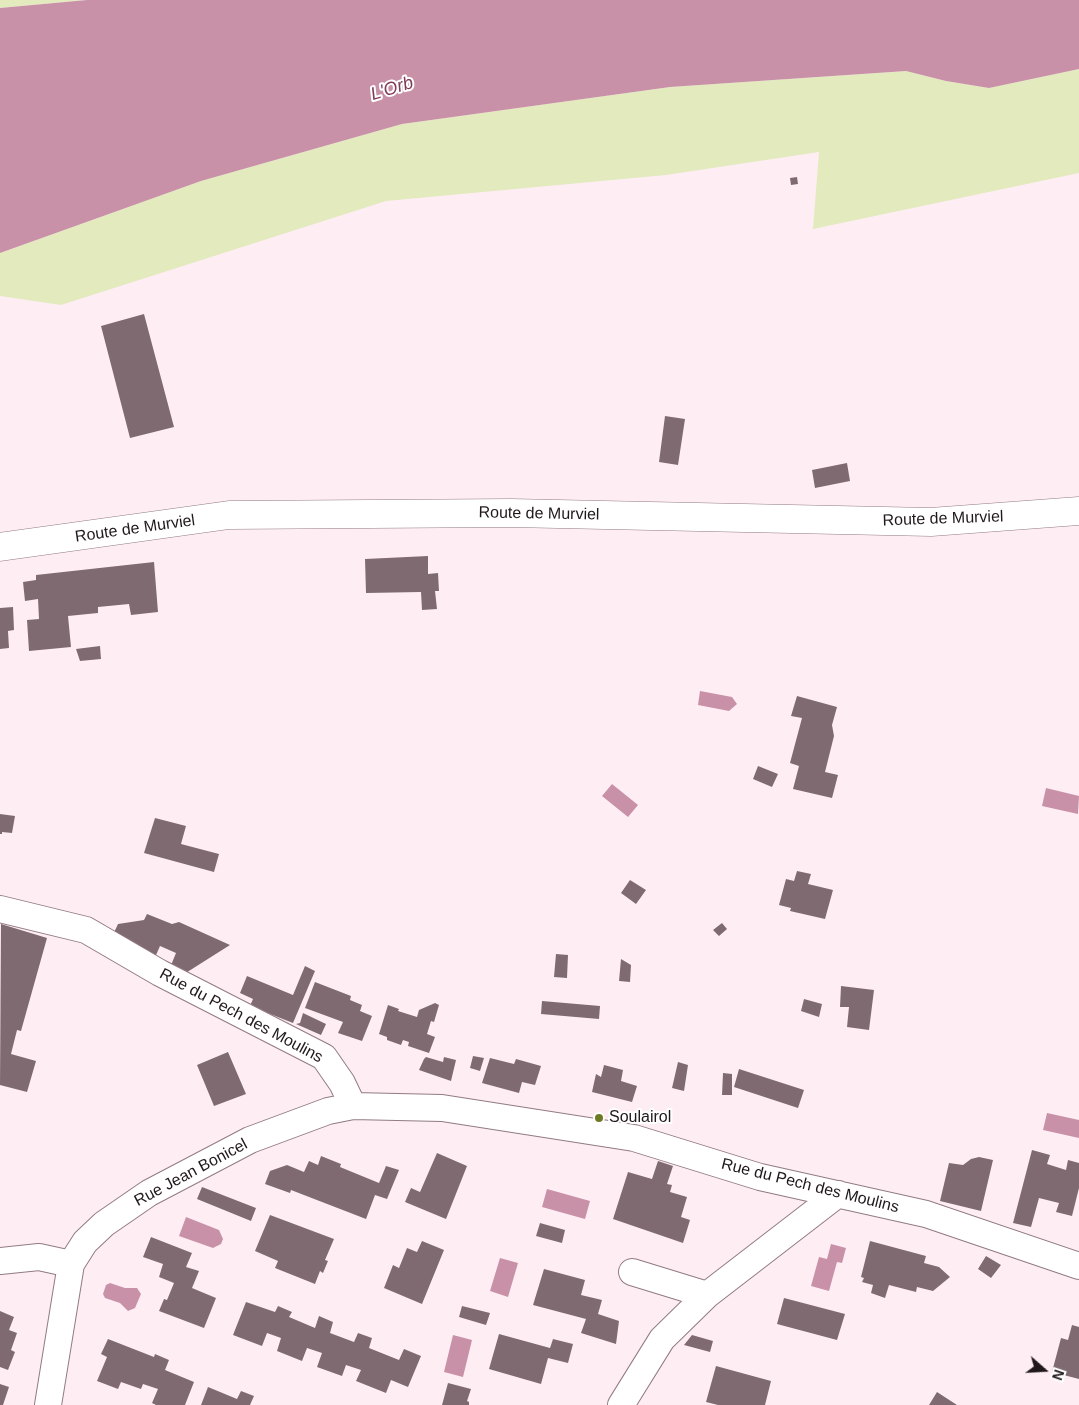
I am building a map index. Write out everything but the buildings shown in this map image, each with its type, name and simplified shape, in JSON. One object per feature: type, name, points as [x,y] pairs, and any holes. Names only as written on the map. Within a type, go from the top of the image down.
[{"type":"main road","name":"Route de Murviel","points":[[0,547],[229,516],[511,513],[931,522],[1079,511]]},
{"type":"street","name":"Rue du Pech des Moulins","points":[[0,909],[86,930],[160,973],[324,1057],[342,1083],[353,1106],[442,1108],[634,1138],[760,1177],[926,1214],[1079,1266]]},
{"type":"street","name":"Rue Jean Bonicel","points":[[53,1403],[71,1264],[85,1242],[104,1224],[149,1193],[250,1140],[328,1111],[353,1106]]},
{"type":"street","points":[[620,1405],[662,1339],[707,1294],[838,1194]]},
{"type":"street","points":[[0,1261],[39,1257],[71,1264]]},
{"type":"street","points":[[632,1272],[707,1294]]},
{"type":"green space","points":[[0,0],[87,0],[0,8]]},
{"type":"green space","points":[[1079,69],[1079,173],[813,229],[819,152],[666,175],[386,201],[61,305],[0,296],[0,253],[201,181],[402,124],[670,87],[906,71],[946,81],[989,88]]},
{"type":"water","name":"L'Orb","points":[[87,0],[1079,0],[1079,69],[989,88],[946,81],[906,71],[670,87],[402,124],[201,181],[0,253],[0,8]]},
{"type":"water","points":[[700,691],[732,697],[737,704],[729,711],[698,705]]},
{"type":"water","points":[[612,784],[638,805],[628,817],[602,796]]},
{"type":"water","points":[[1046,788],[1079,796],[1078,814],[1042,806]]},
{"type":"water","points":[[1047,1113],[1079,1120],[1079,1138],[1043,1130]]},
{"type":"water","points":[[547,1189],[590,1201],[585,1219],[542,1207]]},
{"type":"water","points":[[186,1217],[219,1230],[223,1239],[221,1244],[213,1248],[179,1236]]},
{"type":"water","points":[[831,1244],[846,1248],[842,1263],[837,1262],[829,1291],[811,1286],[819,1257],[827,1259]]},
{"type":"water","points":[[500,1258],[518,1263],[508,1297],[490,1291]]},
{"type":"water","points":[[110,1283],[125,1288],[137,1288],[141,1294],[135,1308],[128,1311],[120,1303],[105,1298],[103,1294],[106,1285]]},
{"type":"water","points":[[453,1335],[472,1340],[463,1377],[444,1372]]},
{"type":"place","name":"Soulairol","points":[[599,1118]]}]
